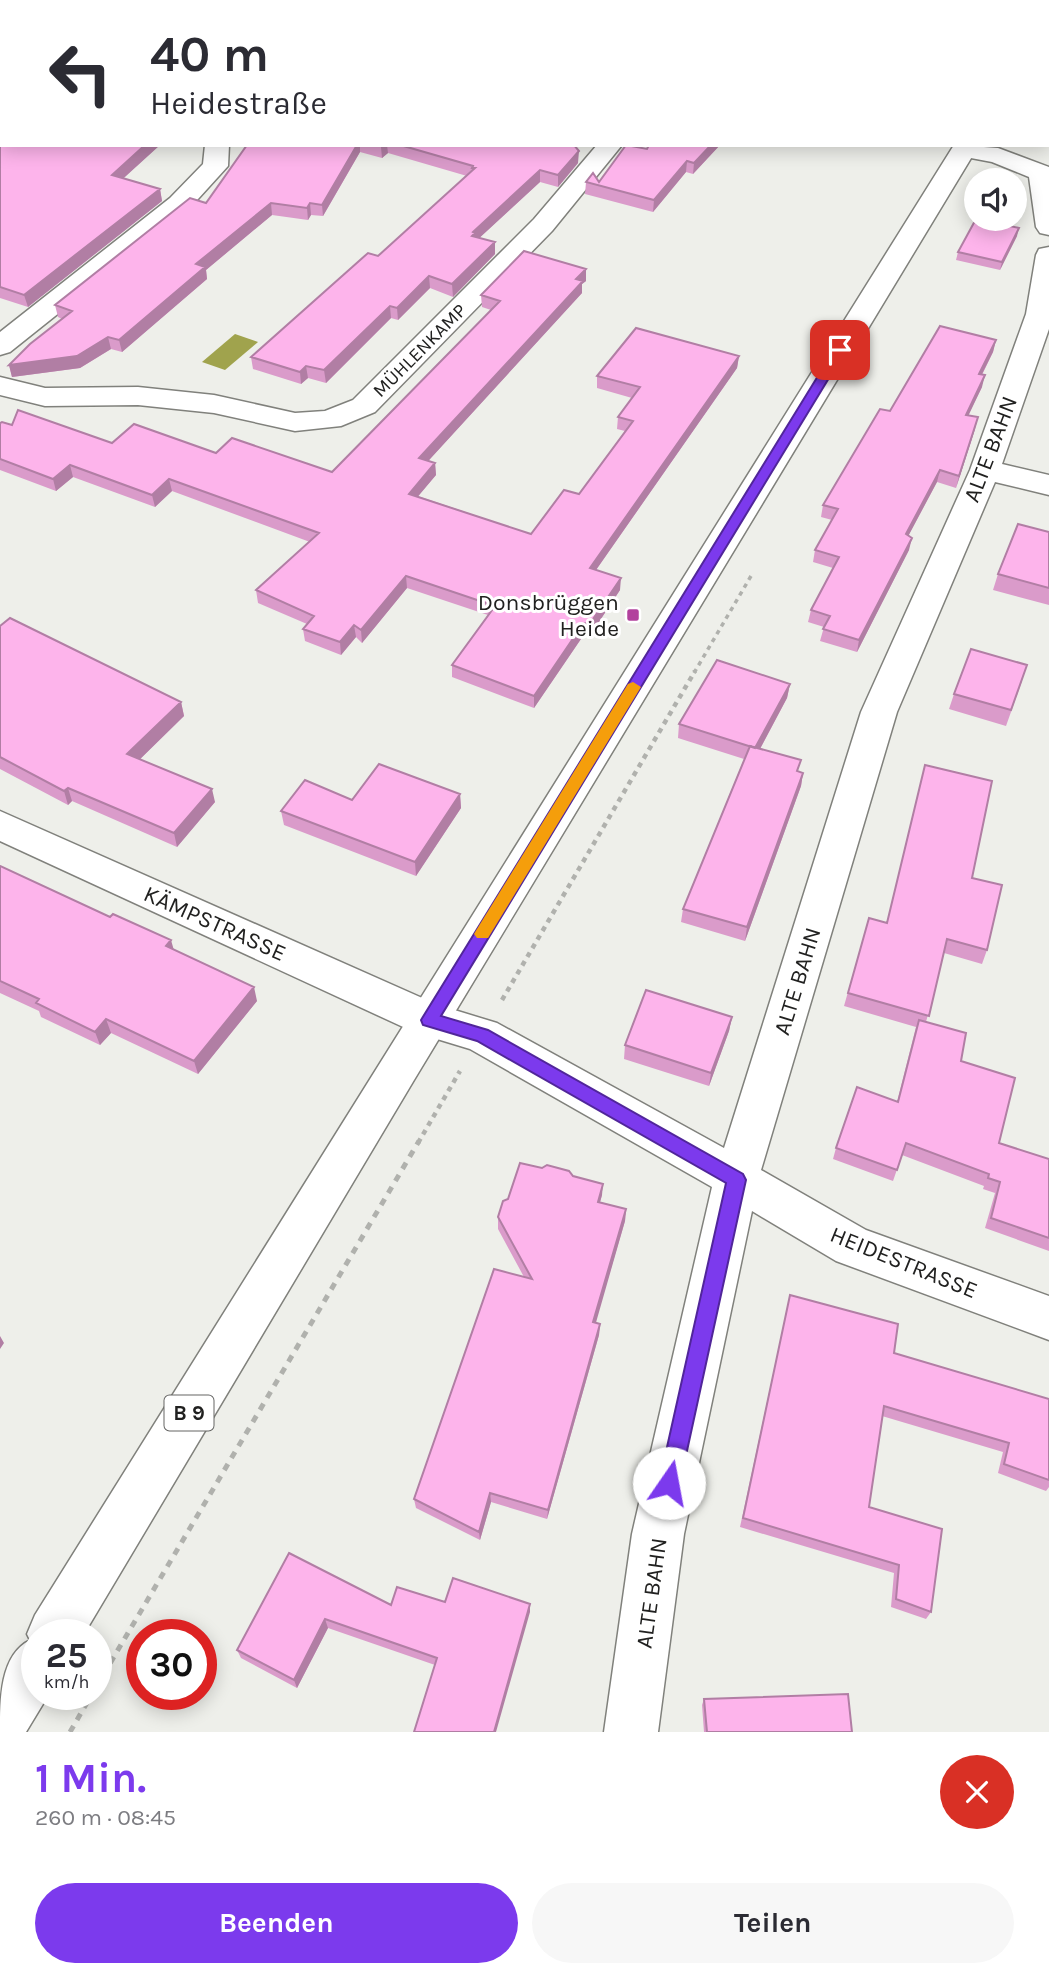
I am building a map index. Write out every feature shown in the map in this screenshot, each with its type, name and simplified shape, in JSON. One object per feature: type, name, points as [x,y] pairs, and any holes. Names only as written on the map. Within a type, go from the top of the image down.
[{"type":"street","points":[[0,346],[179,204],[215,166],[217,147]]},
{"type":"street","name":"MÜHLENKAMP","points":[[0,386],[45,397],[138,396],[214,404],[295,422],[330,420],[364,406],[543,225],[608,147]]},
{"type":"street","points":[[966,148],[998,156],[1041,173],[1049,227]]},
{"type":"street","name":"B 9","points":[[63,1619],[966,148]]},
{"type":"street","name":"ALTE BAHN","points":[[631,1732],[659,1534],[736,1180],[879,712],[985,470],[1040,314],[1049,256]]},
{"type":"street","points":[[985,470],[1049,485]]},
{"type":"street","name":"KÄMPSTRASSE","points":[[0,825],[429,1020]]},
{"type":"street","name":"HEIDESTRASSE","points":[[429,1020],[481,1035],[852,1246],[1049,1318]]},
{"type":"street","points":[[0,1724],[21,1690]]},
{"type":"path","points":[[112,1660],[757,565]]},
{"type":"path","points":[[69,1732],[82,1710]]},
{"type":"shaded area","points":[[235,334],[258,342],[225,370],[202,362]]},
{"type":"building","points":[[0,147],[143,147],[112,175],[160,189],[24,295],[0,287]]},
{"type":"building","points":[[246,147],[356,147],[322,205],[310,203],[307,208],[271,203],[196,264],[205,267],[119,340],[108,337],[77,356],[9,365],[30,344],[72,311],[55,305],[190,198],[206,203]]},
{"type":"building","points":[[407,147],[576,147],[579,151],[558,175],[540,170],[473,232],[475,233],[472,236],[495,242],[452,284],[429,276],[397,308],[390,306],[324,370],[306,366],[300,372],[251,357],[368,253],[378,256],[475,168],[472,168],[473,166]]},
{"type":"building","points":[[625,147],[709,147],[694,163],[687,161],[654,200],[586,182],[593,173],[599,182]]},
{"type":"building","points":[[969,231],[1018,231],[1002,262],[958,252]]},
{"type":"building","points":[[524,251],[586,269],[576,279],[583,281],[419,458],[435,463],[409,494],[531,534],[564,490],[579,494],[633,421],[618,417],[640,387],[597,376],[636,328],[739,356],[590,568],[621,578],[591,622],[583,624],[534,696],[452,665],[495,606],[406,576],[361,630],[354,625],[340,642],[303,629],[314,616],[256,590],[319,533],[169,479],[152,495],[70,465],[53,479],[0,459],[0,423],[12,425],[18,410],[112,443],[134,424],[216,453],[232,438],[332,472],[500,301],[481,295]]},
{"type":"building","points":[[940,326],[996,340],[979,374],[985,375],[966,415],[978,417],[959,476],[940,470],[906,534],[912,538],[859,640],[823,629],[830,616],[811,610],[839,557],[815,550],[838,509],[823,505],[880,409],[890,411]]},
{"type":"building","points":[[1018,524],[1049,532],[1049,588],[998,574]]},
{"type":"building","points":[[10,618],[181,702],[127,754],[212,789],[174,833],[68,788],[64,791],[0,757],[0,626]]},
{"type":"building","points":[[971,649],[1027,665],[1011,710],[954,694]]},
{"type":"building","points":[[717,660],[790,684],[755,748],[679,724]]},
{"type":"building","points":[[750,746],[801,760],[797,771],[803,773],[747,927],[683,909]]},
{"type":"building","points":[[379,764],[460,794],[415,862],[281,811],[305,780],[352,800]]},
{"type":"building","points":[[925,765],[992,781],[972,878],[1002,885],[987,950],[947,939],[929,1016],[848,993],[869,918],[887,923]]},
{"type":"building","points":[[0,866],[110,917],[113,914],[171,940],[166,946],[254,987],[194,1061],[106,1019],[95,1032],[36,1003],[39,999],[0,981]]},
{"type":"building","points":[[646,990],[732,1017],[711,1073],[625,1045]]},
{"type":"building","points":[[919,1020],[966,1033],[961,1061],[1015,1078],[999,1143],[1049,1159],[1049,1238],[991,1218],[1000,1182],[988,1178],[989,1174],[906,1143],[897,1170],[836,1148],[857,1087],[898,1102]]},
{"type":"building","points":[[520,1163],[542,1168],[547,1165],[603,1184],[598,1202],[626,1209],[593,1322],[600,1324],[548,1510],[490,1493],[479,1532],[414,1499],[494,1269],[532,1279],[498,1217],[503,1201],[508,1199]]},
{"type":"building","points":[[790,1295],[898,1324],[894,1353],[1049,1399],[1049,1480],[1004,1464],[1009,1443],[884,1406],[869,1507],[942,1529],[931,1612],[896,1599],[899,1565],[743,1518]]},
{"type":"building","points":[[289,1553],[391,1605],[397,1587],[445,1602],[453,1578],[530,1604],[494,1732],[414,1732],[437,1658],[325,1619],[294,1680],[237,1650]]},
{"type":"building","points":[[848,1694],[852,1732],[707,1732],[704,1699]]},
{"type":"slow traffic","points":[[482,934],[633,687]]},
{"type":"place","name":"Donsbrüggen Heide","points":[[633,615]]},
{"type":"route","points":[[669,1483],[736,1180],[481,1035],[429,1020],[840,350]]}]
